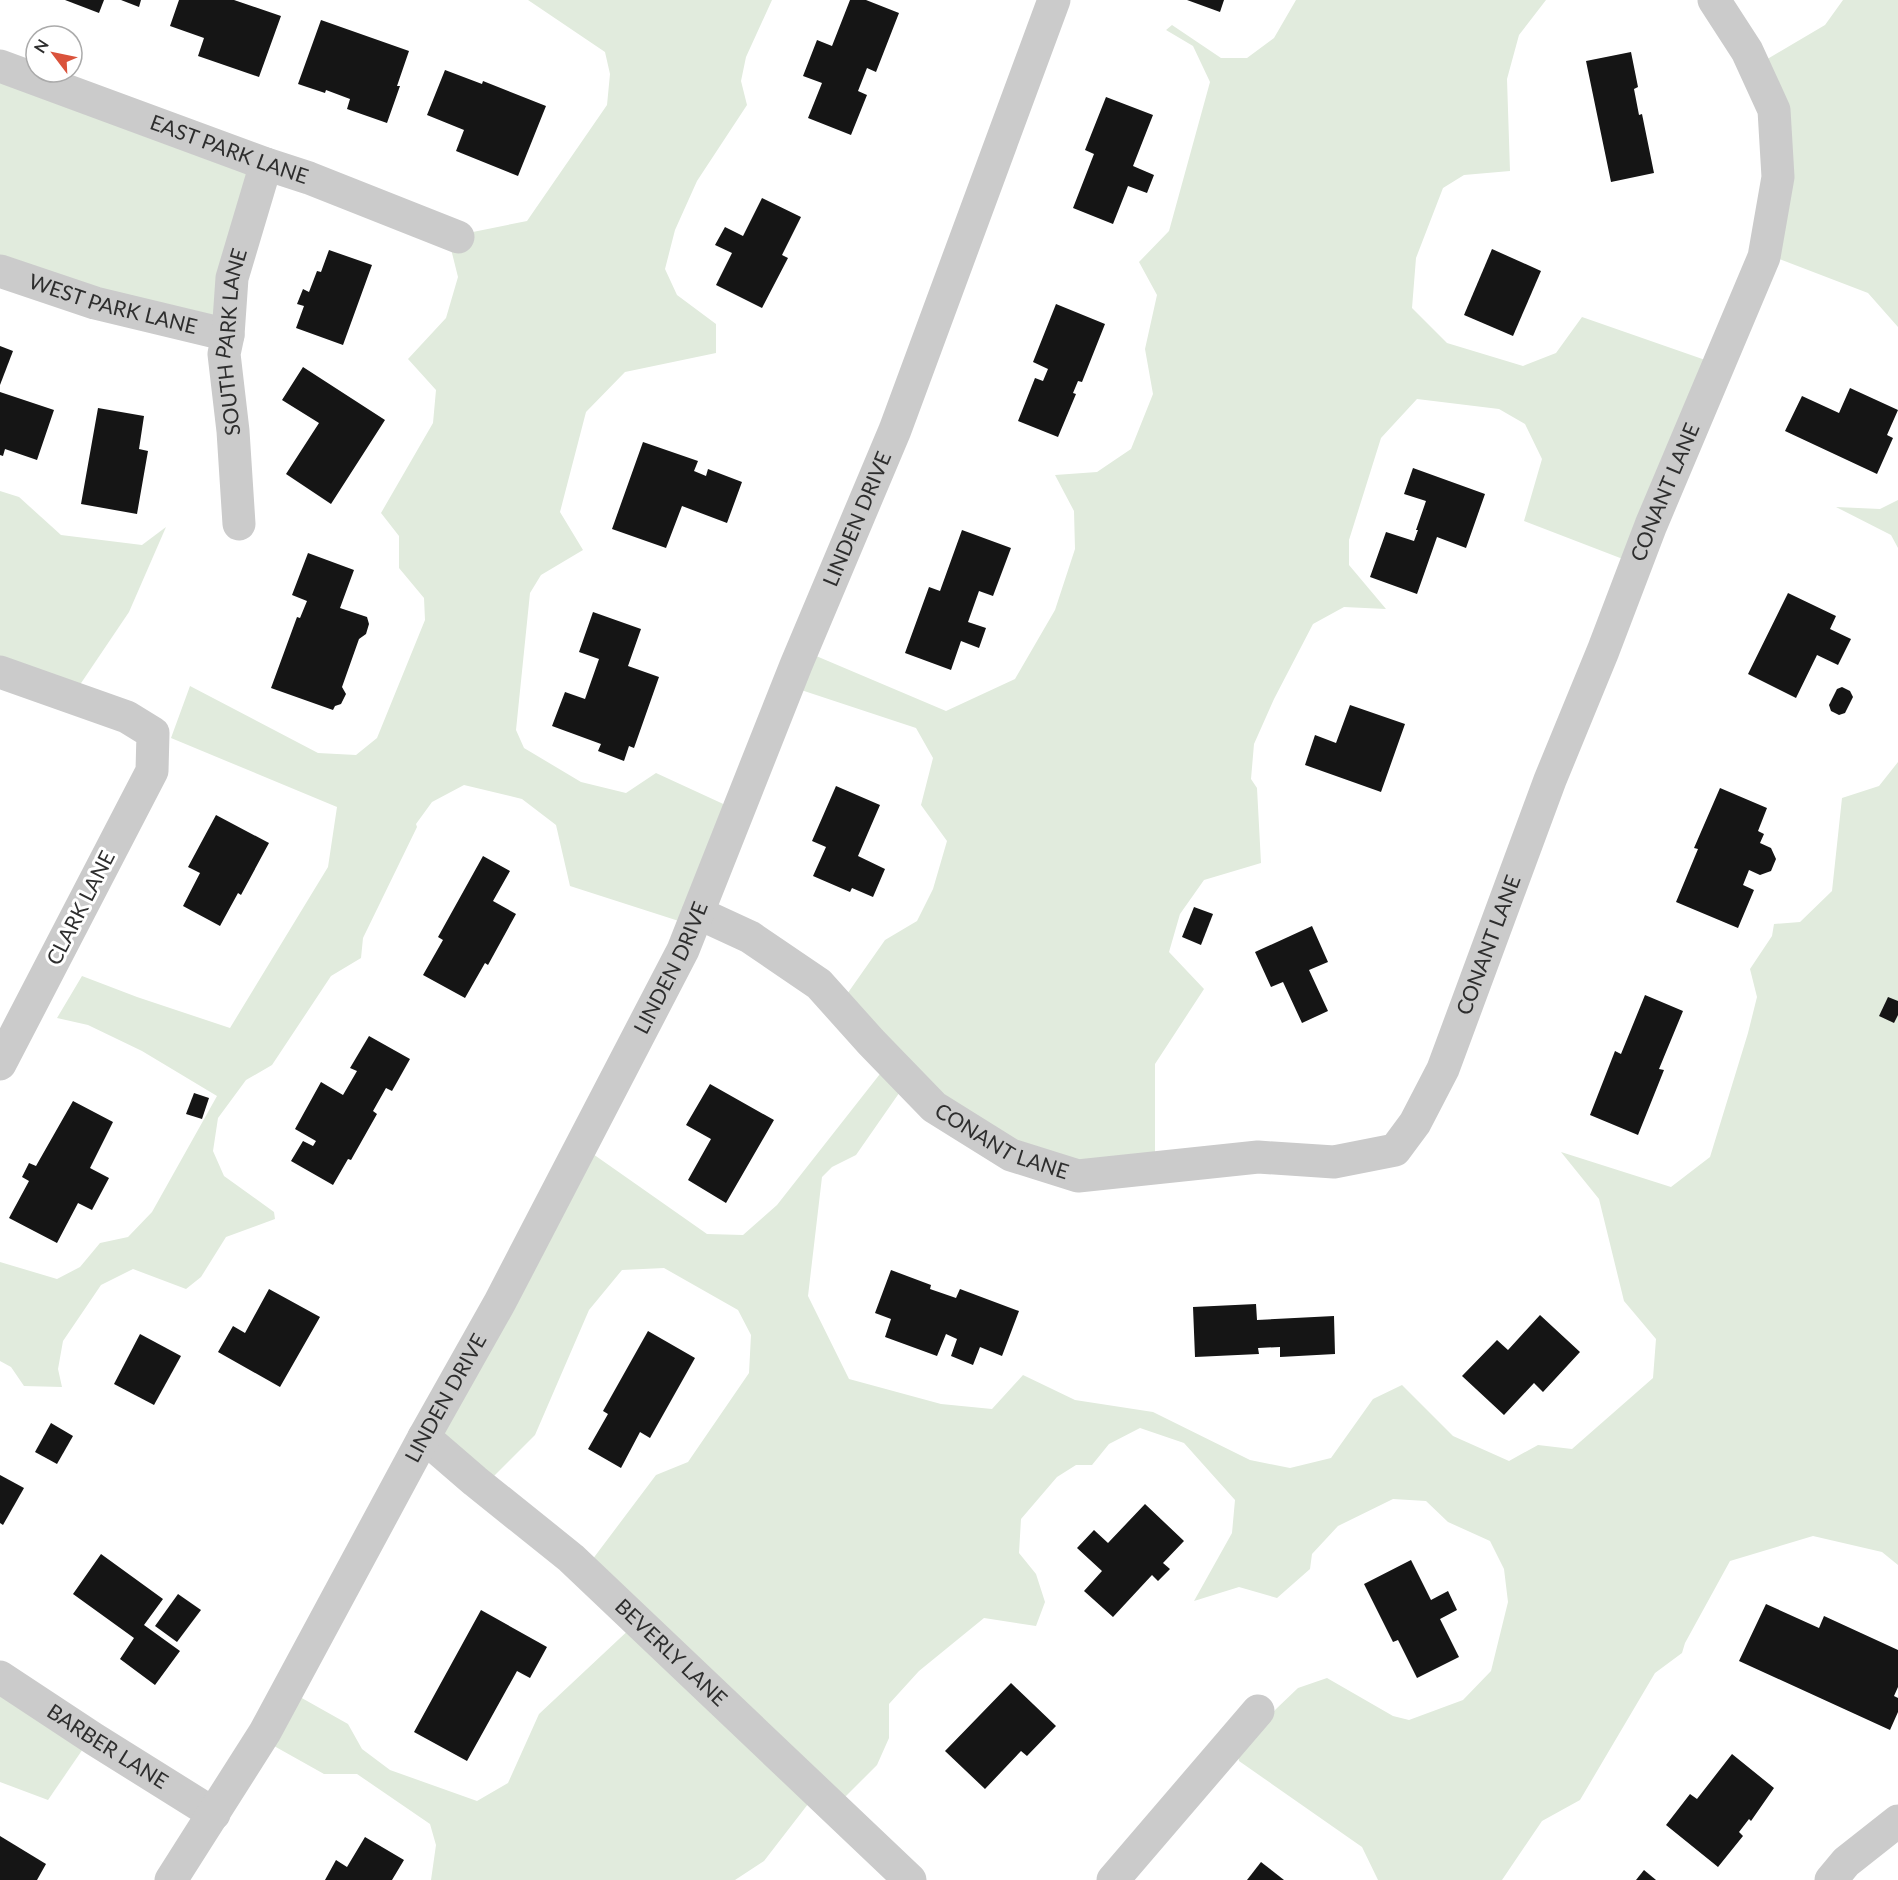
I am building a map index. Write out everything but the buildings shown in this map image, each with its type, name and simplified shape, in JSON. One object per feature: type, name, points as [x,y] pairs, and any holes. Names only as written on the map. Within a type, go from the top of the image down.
[{"type":"street","name":"LINDEN DRIVE","points":[[171,1880],[265,1732],[516,1271],[683,950],[796,665],[895,430],[1054,0]]},
{"type":"street","name":"CONANT LANE","points":[[698,913],[750,937],[819,984],[934,1107],[1011,1155],[1078,1176],[1258,1157],[1334,1162],[1395,1150],[1415,1123],[1443,1069],[1550,780],[1651,525],[1764,257],[1778,177],[1774,110],[1747,51],[1714,0]]},
{"type":"street","name":"EAST PARK LANE","points":[[0,66],[309,178],[458,237]]},
{"type":"street","name":"SOUTH PARK LANE","points":[[239,524],[224,354],[228,335],[232,278],[267,164]]},
{"type":"street","name":"WEST PARK LANE","points":[[0,271],[95,303],[228,335]]},
{"type":"street","name":"CLARK LANE","points":[[0,672],[127,717],[153,733],[152,771],[0,1064]]},
{"type":"street","name":"BEVERLY LANE","points":[[424,1437],[571,1558],[910,1880]]},
{"type":"street","name":"BARBER LANE","points":[[0,1677],[214,1814]]},
{"type":"street","points":[[1113,1880],[1258,1711]]},
{"type":"street","points":[[1831,1880],[1846,1862],[1898,1821]]},
{"type":"green space","points":[[528,0],[772,0],[746,57],[741,81],[747,105],[697,181],[675,230],[665,269],[677,295],[716,324],[716,353],[625,372],[586,412],[560,512],[583,550],[541,575],[530,593],[516,730],[524,748],[581,782],[626,793],[656,773],[732,808],[685,923],[570,886],[556,825],[522,799],[464,785],[432,802],[416,824],[417,827],[363,938],[361,958],[331,976],[272,1065],[246,1080],[218,1118],[213,1151],[224,1176],[274,1212],[275,1219],[226,1237],[201,1277],[186,1289],[133,1269],[101,1285],[63,1341],[58,1369],[62,1387],[24,1386],[11,1367],[0,1361],[0,1262],[57,1279],[80,1267],[100,1243],[128,1237],[152,1212],[217,1096],[142,1051],[88,1025],[57,1018],[82,976],[230,1028],[328,867],[337,807],[171,738],[190,686],[318,753],[356,755],[377,738],[425,620],[424,598],[399,568],[399,536],[381,513],[433,423],[436,390],[408,359],[446,318],[458,277],[448,237],[527,221],[607,105],[610,74],[605,52]]},
{"type":"green space","points":[[1296,0],[1546,0],[1519,35],[1507,79],[1510,171],[1464,175],[1443,188],[1416,258],[1412,308],[1447,343],[1523,366],[1556,353],[1582,317],[1711,362],[1628,561],[1524,521],[1542,459],[1525,424],[1499,409],[1417,399],[1381,438],[1349,540],[1349,565],[1386,609],[1344,607],[1313,624],[1274,699],[1254,744],[1251,779],[1257,788],[1261,863],[1204,880],[1180,914],[1169,952],[1204,989],[1155,1064],[1155,1166],[1073,1176],[904,1086],[856,1155],[832,1167],[822,1177],[808,1296],[849,1379],[941,1404],[992,1409],[1023,1375],[1075,1400],[1153,1412],[1250,1460],[1290,1468],[1331,1458],[1373,1399],[1402,1385],[1453,1436],[1509,1461],[1538,1445],[1572,1449],[1653,1378],[1656,1339],[1624,1301],[1599,1199],[1561,1152],[1671,1187],[1710,1157],[1757,997],[1750,969],[1772,936],[1774,924],[1800,922],[1832,891],[1842,798],[1879,786],[1898,762],[1898,1565],[1882,1552],[1813,1536],[1730,1561],[1685,1643],[1682,1653],[1655,1673],[1580,1800],[1542,1821],[1502,1880],[1378,1880],[1362,1847],[1239,1761],[1238,1753],[1276,1709],[1298,1688],[1327,1678],[1393,1716],[1409,1720],[1463,1700],[1491,1671],[1508,1602],[1504,1569],[1490,1541],[1448,1522],[1426,1501],[1393,1499],[1338,1526],[1312,1554],[1310,1569],[1277,1598],[1239,1587],[1194,1601],[1232,1533],[1235,1500],[1184,1443],[1140,1428],[1109,1444],[1092,1465],[1076,1465],[1057,1477],[1021,1519],[1019,1553],[1036,1574],[1045,1602],[1036,1626],[984,1618],[919,1671],[889,1704],[889,1738],[877,1765],[837,1805],[815,1795],[764,1861],[735,1880],[431,1880],[436,1845],[430,1824],[357,1774],[324,1774],[258,1737],[284,1688],[348,1724],[362,1749],[390,1770],[477,1801],[508,1783],[539,1714],[634,1625],[583,1572],[656,1475],[688,1462],[749,1373],[751,1335],[738,1310],[664,1268],[622,1270],[589,1310],[535,1435],[485,1485],[430,1444],[583,1147],[707,1234],[743,1235],[777,1205],[887,1065],[845,997],[885,940],[917,921],[933,889],[947,841],[921,805],[933,758],[916,728],[789,686],[802,650],[946,711],[1015,679],[1055,610],[1075,549],[1074,511],[1055,475],[1097,472],[1131,449],[1153,394],[1145,349],[1157,295],[1139,262],[1169,231],[1210,82],[1193,46],[1166,30],[1172,25],[1221,58],[1247,58],[1274,38]]},
{"type":"green space","points":[[1843,0],[1898,0],[1898,327],[1868,293],[1766,254],[1774,164],[1754,67],[1825,25]]},
{"type":"green space","points":[[0,66],[24,75],[24,84],[49,84],[266,164],[228,335],[0,271]]},
{"type":"green space","points":[[0,491],[19,497],[61,535],[142,545],[166,527],[129,612],[71,698],[0,671]]},
{"type":"green space","points":[[1898,500],[1898,548],[1891,535],[1836,507],[1880,509]]},
{"type":"green space","points":[[0,1679],[87,1743],[48,1800],[0,1782]]}]
